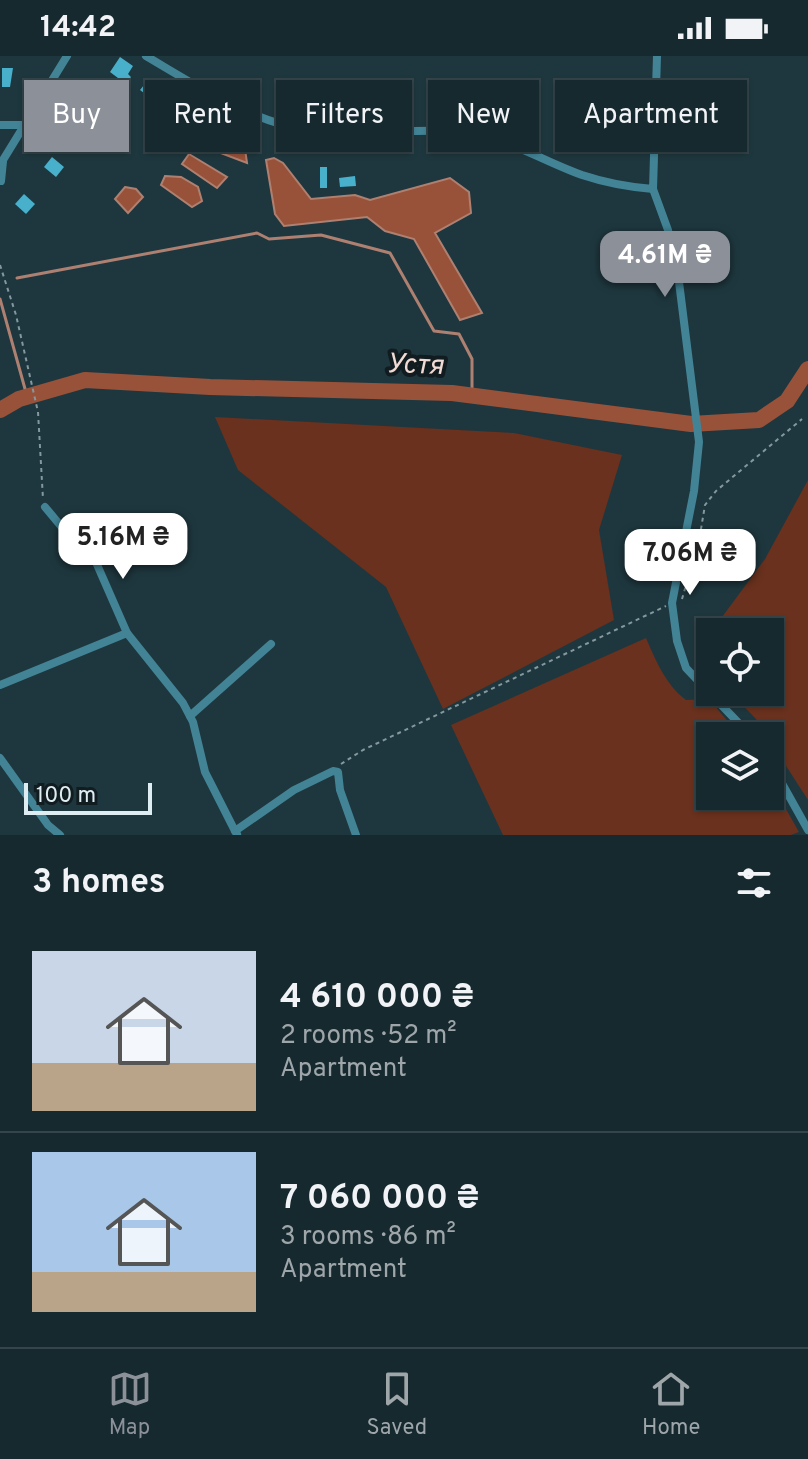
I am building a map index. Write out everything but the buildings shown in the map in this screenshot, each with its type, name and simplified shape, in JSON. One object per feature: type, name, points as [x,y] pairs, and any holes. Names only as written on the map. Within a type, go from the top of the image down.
[{"type":"street","points":[[52,80],[67,56]]},
{"type":"street","points":[[146,56],[203,90],[281,123],[312,131],[419,130],[477,134],[594,178],[620,186],[653,189]]},
{"type":"street","points":[[657,56],[653,189],[668,230],[679,282],[699,442],[694,491],[672,603],[677,641],[686,668],[738,722]]},
{"type":"street","points":[[0,125],[24,125]]},
{"type":"street","points":[[1,181],[2,163],[24,127]]},
{"type":"street","points":[[45,507],[65,531],[88,544],[127,633],[183,703],[190,716],[205,772],[236,833],[294,790],[333,771],[338,772],[340,790],[356,835]]},
{"type":"street","points":[[0,685],[127,633]]},
{"type":"street","points":[[190,716],[271,644]]},
{"type":"street","points":[[0,758],[35,807],[60,835]]},
{"type":"street","points":[[784,787],[808,830]]},
{"type":"path","points":[[0,265],[16,315],[38,412],[45,507]]},
{"type":"path","points":[[338,772],[341,763],[363,750],[672,603],[681,602],[699,541],[705,505],[727,481],[802,419]]},
{"type":"shaded area","points":[[218,152],[245,152],[247,163]]},
{"type":"shaded area","points":[[189,154],[227,177],[217,188],[182,164]]},
{"type":"shaded area","points":[[274,158],[283,163],[311,199],[355,195],[370,200],[450,178],[469,192],[471,213],[435,233],[482,313],[460,320],[414,239],[385,231],[367,217],[284,226],[275,214],[266,160]]},
{"type":"shaded area","points":[[165,176],[181,177],[198,187],[202,201],[192,207],[161,185]]},
{"type":"shaded area","points":[[125,187],[136,189],[143,197],[128,213],[115,199]]},
{"type":"shaded area","points":[[215,417],[514,433],[622,455],[599,530],[614,620],[443,709],[386,587],[238,470]]},
{"type":"shaded area","points":[[808,480],[808,800],[784,763],[784,722],[758,722],[743,706],[784,706],[784,618],[721,618],[765,559]]},
{"type":"shaded area","points":[[646,638],[662,672],[679,694],[686,700],[696,700],[696,706],[715,706],[728,722],[696,722],[696,810],[784,810],[784,806],[799,832],[791,835],[503,835],[451,725]]},
{"type":"waterway","points":[[17,278],[257,233],[269,239],[321,235],[390,253],[434,331],[459,334],[472,359],[472,396]]},
{"type":"waterway","points":[[0,299],[27,396]]},
{"type":"waterway","name":"Устя","points":[[0,410],[19,399],[85,380],[210,387],[452,393],[691,424],[759,420],[787,401],[808,369]]}]
